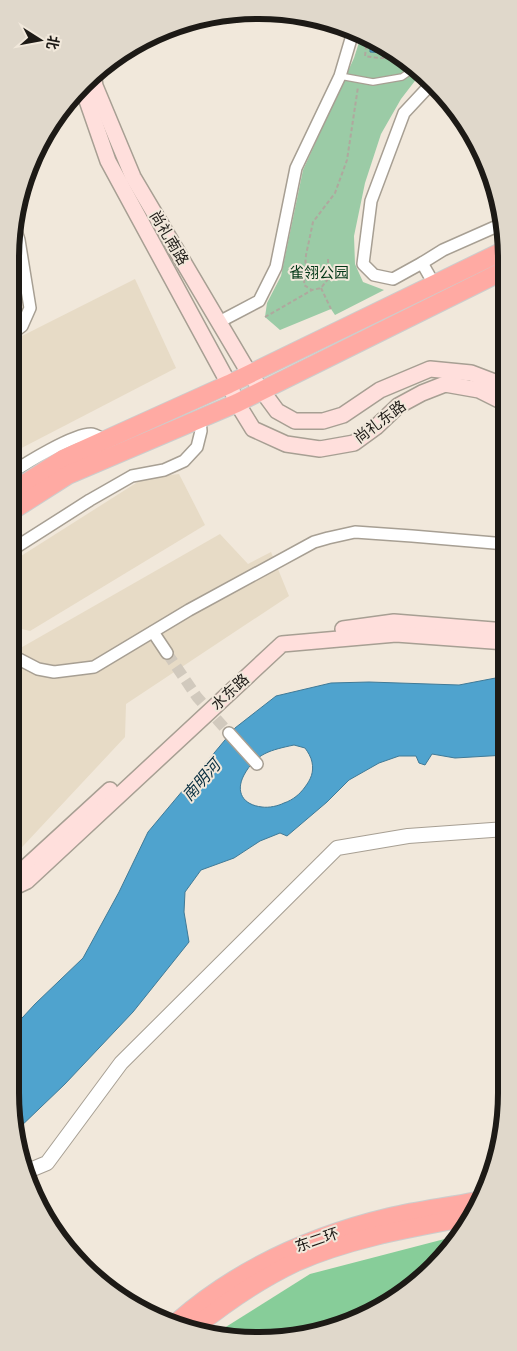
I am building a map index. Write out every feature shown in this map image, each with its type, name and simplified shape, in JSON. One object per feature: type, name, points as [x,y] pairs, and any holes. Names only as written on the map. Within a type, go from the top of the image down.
[{"type":"highway","points":[[19,505],[66,467],[105,440],[229,384],[498,253]]},
{"type":"highway","points":[[19,489],[66,467],[200,418],[237,402],[498,273]]},
{"type":"highway","name":"东二环","points":[[180,1320],[223,1287],[289,1250],[324,1236],[390,1217],[472,1203]]},
{"type":"highway","name":"东二环","points":[[198,1325],[230,1300],[296,1263],[328,1250],[392,1232],[462,1218]]},
{"type":"main road","name":"尚礼南路","points":[[95,83],[133,177],[249,373],[261,390]]},
{"type":"main road","name":"尚礼南路","points":[[84,94],[108,161],[237,402]]},
{"type":"main road","name":"尚礼东路","points":[[261,390],[277,411],[296,421],[323,422],[343,415],[380,390],[430,369],[471,373],[498,383]]},
{"type":"main road","name":"尚礼东路","points":[[237,402],[253,429],[286,444],[320,449],[354,443],[376,427],[398,406],[422,393],[445,384],[479,390],[498,400]]},
{"type":"main road","name":"水东路","points":[[19,873],[276,638],[394,622],[498,630]]},
{"type":"main road","name":"水东路","points":[[19,885],[27,882],[282,644],[396,634],[498,641]]},
{"type":"street","points":[[219,322],[259,301],[276,267],[296,168],[340,76],[351,38]]},
{"type":"street","points":[[427,88],[404,113],[371,201],[363,264],[374,275],[393,279],[443,250],[496,227]]},
{"type":"street","points":[[19,241],[30,308],[22,326],[19,328]]},
{"type":"street","points":[[422,263],[434,284]]},
{"type":"street","points":[[19,545],[132,476],[164,470],[184,461],[197,447],[201,431],[200,418]]},
{"type":"street","points":[[19,468],[34,458],[76,438],[92,434],[105,440]]},
{"type":"street","points":[[19,659],[38,669],[54,672],[94,667],[189,610],[314,542],[328,538],[355,532],[498,543]]},
{"type":"street","points":[[153,632],[168,653]]},
{"type":"street","points":[[230,733],[257,764]]},
{"type":"street","points":[[31,1170],[47,1163],[121,1063],[337,848],[408,836],[498,830]]},
{"type":"lane","points":[[340,76],[373,82],[402,77],[409,72]]},
{"type":"path","points":[[366,44],[365,56],[388,57]]},
{"type":"path","points":[[312,290],[304,285],[306,255],[313,222],[335,193],[347,160],[359,80]]},
{"type":"path","points":[[265,317],[312,290],[321,288],[328,279],[328,259]]},
{"type":"path","points":[[321,288],[331,309]]},
{"type":"shaded area","points":[[135,279],[176,368],[19,449],[19,337]]},
{"type":"shaded area","points":[[179,474],[205,525],[30,631],[19,628],[19,557],[144,478]]},
{"type":"shaded area","points":[[220,534],[248,564],[271,552],[289,596],[126,704],[125,737],[19,850],[19,649]]},
{"type":"green space","name":"雀翎公园","points":[[359,41],[392,59],[417,78],[401,99],[381,134],[365,183],[354,236],[355,264],[363,282],[384,290],[335,315],[331,309],[280,330],[265,317],[267,303],[281,276],[303,170],[354,58]]},
{"type":"green space","points":[[449,1238],[417,1273],[392,1292],[365,1308],[336,1320],[305,1328],[274,1332],[243,1332],[222,1329],[310,1274]]},
{"type":"water","points":[[370,46],[381,53],[370,52]]},
{"type":"water","name":"南明河","points":[[498,678],[498,755],[455,758],[432,754],[425,765],[419,763],[416,756],[399,756],[379,763],[349,780],[327,802],[287,836],[280,833],[260,841],[234,858],[201,870],[185,892],[184,912],[189,942],[133,1012],[65,1084],[21,1126],[19,1108],[19,1021],[83,958],[119,892],[148,832],[235,728],[276,696],[331,683],[369,682],[459,685]],"holes":[[[294,745],[305,748],[313,766],[310,778],[303,790],[287,802],[270,807],[255,806],[243,797],[240,787],[241,781],[259,757]]]},
{"type":"tunnel","points":[[167,653],[197,697],[229,733]]}]
